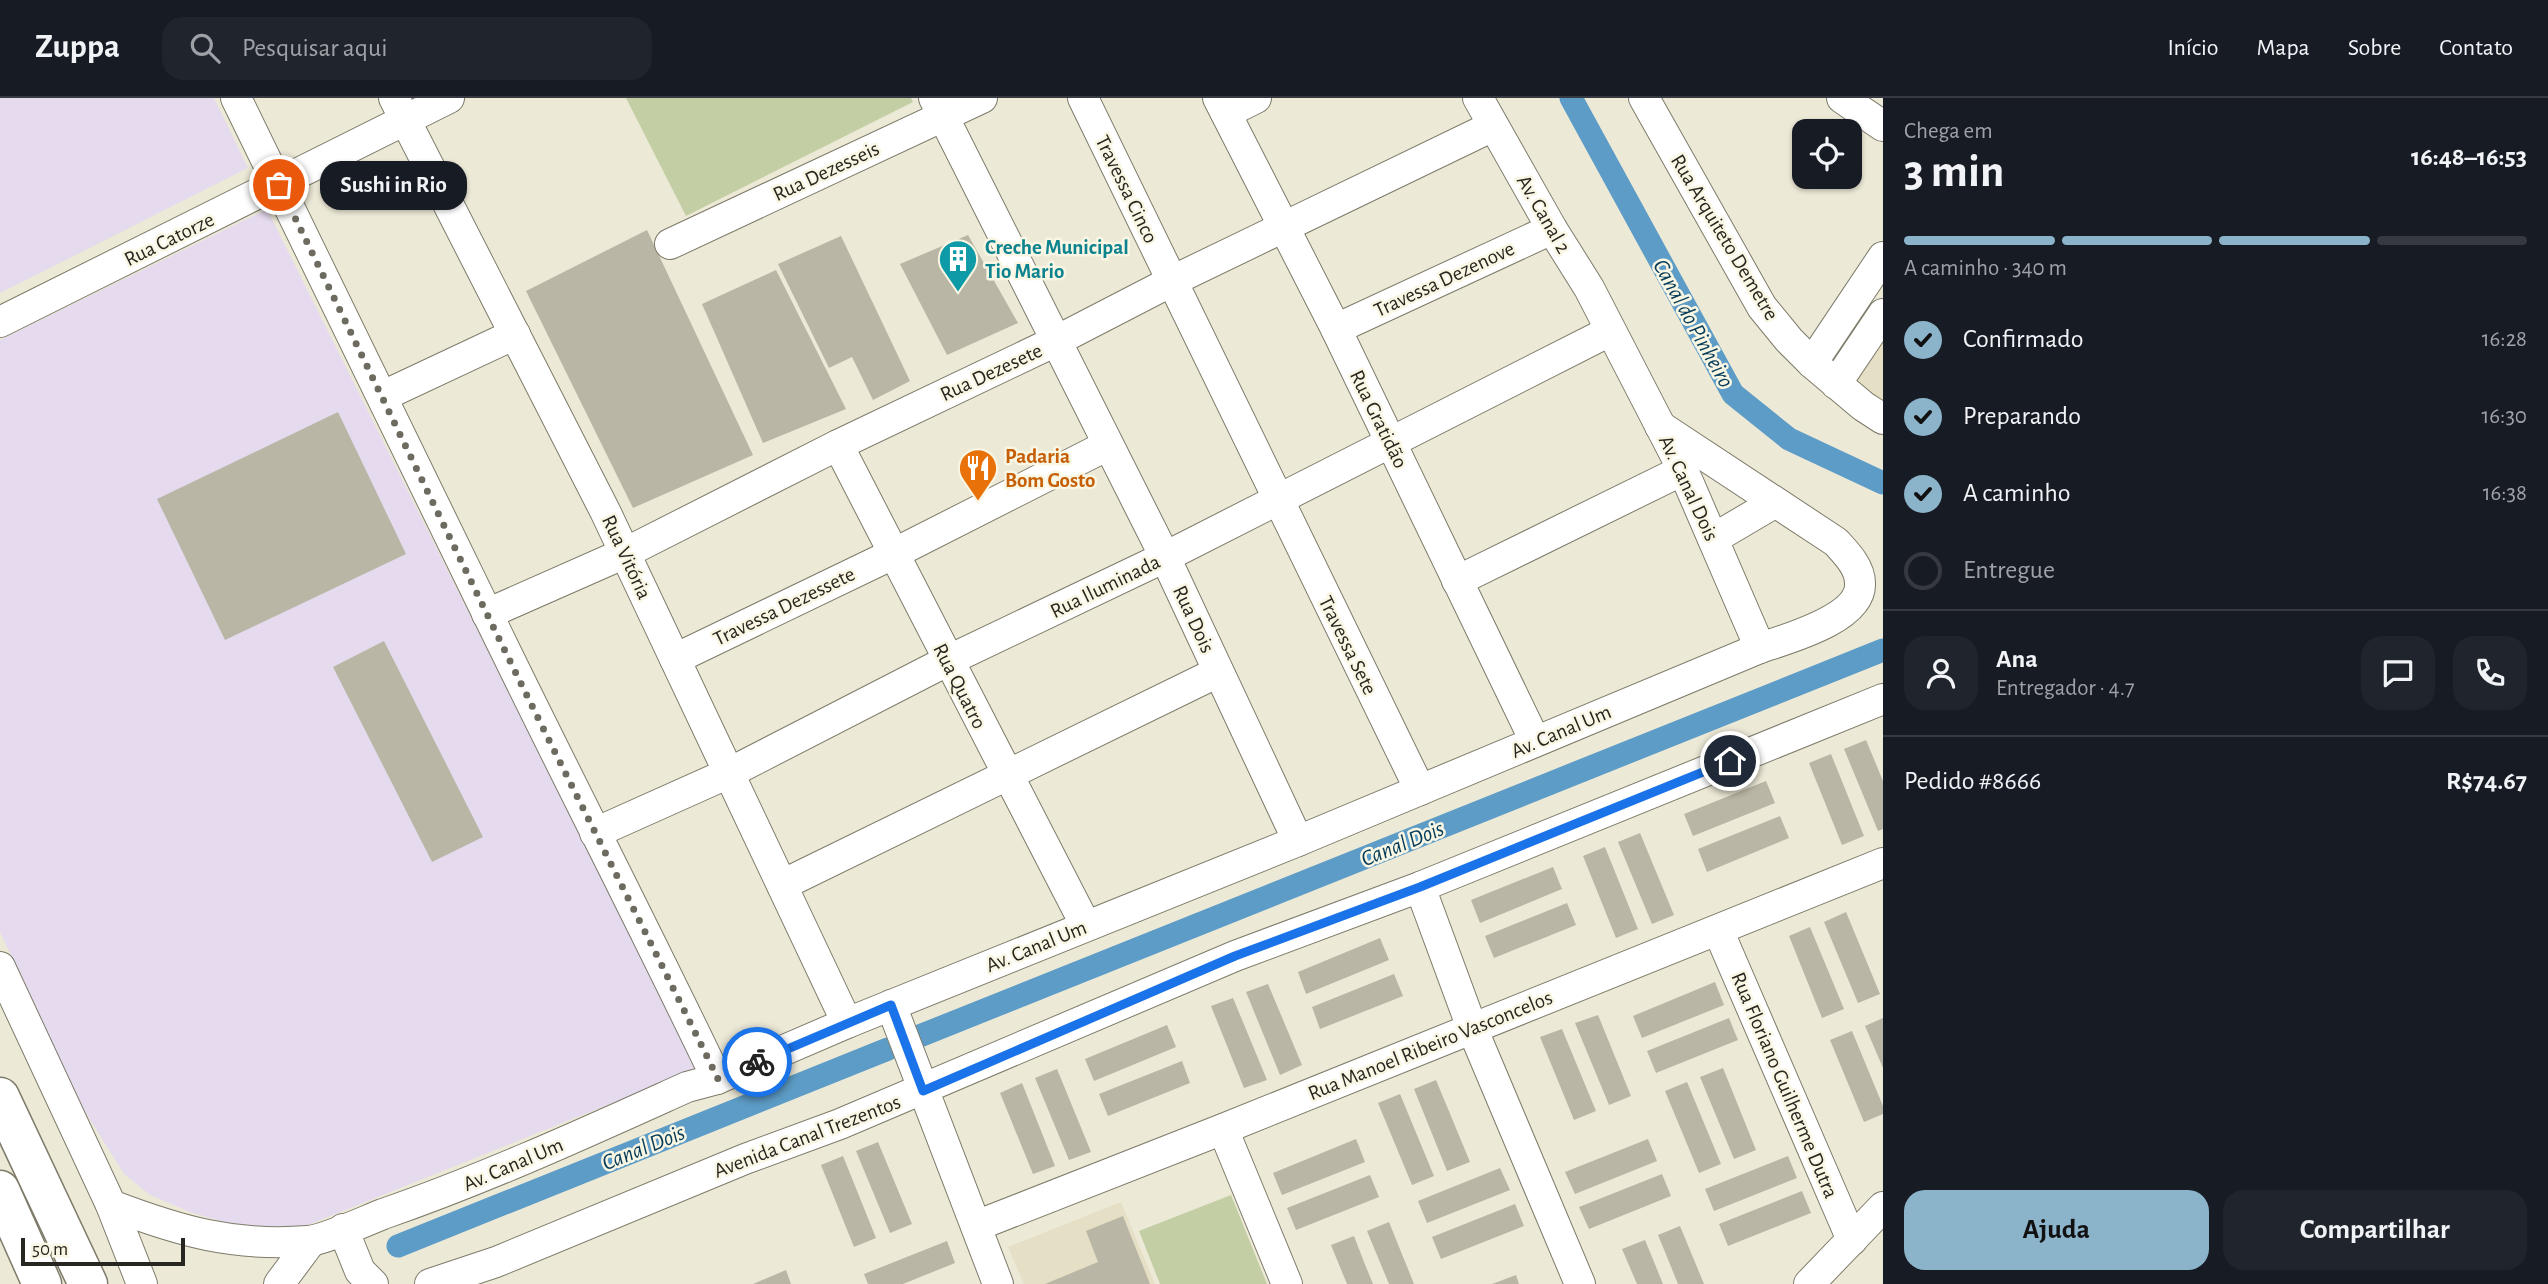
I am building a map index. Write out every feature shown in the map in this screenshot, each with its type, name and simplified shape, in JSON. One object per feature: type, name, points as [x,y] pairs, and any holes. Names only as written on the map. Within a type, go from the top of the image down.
[{"type":"highway","points":[[0,1097],[88,1284]]},
{"type":"highway","points":[[0,1190],[42,1284]]},
{"type":"street","points":[[236,98],[487,614],[718,1079]]},
{"type":"street","name":"Rua Catorze","points":[[0,322],[279,185],[399,110],[449,98]]},
{"type":"street","name":"Rua Dezesseis","points":[[670,243],[939,107],[982,98]]},
{"type":"street","name":"Travessa Cinco","points":[[1083,98],[1278,500]]},
{"type":"street","points":[[1222,106],[1256,98]]},
{"type":"street","name":"Av. Canal 2","points":[[1478,98],[1552,229],[1589,288],[1610,331]]},
{"type":"street","name":"Rua Arquiteto Demetre","points":[[1644,98],[1762,307],[1812,363],[1863,407],[1883,419]]},
{"type":"street","points":[[1842,98],[1883,126]]},
{"type":"street","name":"Rua Gratidão","points":[[1222,106],[1336,329],[1535,741]]},
{"type":"street","name":"Rua Dois","points":[[939,107],[1165,557],[1298,841]]},
{"type":"street","name":"Rua Vitória","points":[[399,110],[625,553],[847,1023]]},
{"type":"street","name":"Rua Dezesete","points":[[487,614],[625,553],[838,445],[1493,126]]},
{"type":"street","name":"Travessa Dezenove","points":[[1336,329],[1552,229]]},
{"type":"street","points":[[1812,363],[1883,257]]},
{"type":"street","points":[[1836,384],[1883,314]]},
{"type":"street","name":"Av. Canal Dois","points":[[1610,331],[1683,470],[1760,648]]},
{"type":"street","name":"Rua Iluminada","points":[[595,833],[729,773],[947,661],[1165,557],[1610,331]]},
{"type":"street","points":[[383,396],[515,334]]},
{"type":"street","points":[[1660,426],[1774,503],[1713,539]]},
{"type":"street","name":"Rua Quatro","points":[[838,445],[947,661],[1086,926]]},
{"type":"street","name":"Travessa Dezessete","points":[[675,659],[893,554],[1108,445]]},
{"type":"street","points":[[1457,580],[1683,470]]},
{"type":"street","name":"Travessa Sete","points":[[1278,500],[1420,790]]},
{"type":"street","name":"Av. Canal Um","points":[[311,1241],[466,1185],[687,1087],[718,1079],[847,1023],[1298,841],[1830,620],[1845,610],[1859,594],[1860,583],[1849,556],[1836,542],[1774,503]]},
{"type":"street","points":[[782,885],[1218,672]]},
{"type":"street","name":"Avenida Canal Trezentos","points":[[430,1284],[496,1262],[744,1159],[923,1091],[1235,956],[1420,887],[1883,699]]},
{"type":"street","name":"Rua Manoel Ribeiro Vasconcelos","points":[[976,1226],[1883,863]]},
{"type":"street","points":[[1420,887],[1472,1028],[1580,1284]]},
{"type":"street","name":"Rua Floriano Guilherme Dutra","points":[[1718,930],[1852,1240]]},
{"type":"street","points":[[0,967],[111,1205],[142,1284]]},
{"type":"street","points":[[891,1005],[998,1284]]},
{"type":"street","points":[[1223,1129],[1287,1284]]},
{"type":"street","points":[[111,1205],[159,1224],[212,1238],[258,1242],[311,1241]]},
{"type":"street","points":[[1809,1284],[1883,1207]]},
{"type":"street","points":[[343,1228],[360,1271],[373,1284]]},
{"type":"street","points":[[279,1284],[311,1241]]},
{"type":"shaded area","points":[[0,98],[214,98],[248,168],[0,293]]},
{"type":"shaded area","points":[[267,209],[697,1069],[308,1225],[248,1229],[190,1212],[150,1195],[124,1174],[79,1102],[0,932],[0,340]]},
{"type":"shaded area","points":[[1883,342],[1883,408],[1855,384]]},
{"type":"shaded area","points":[[1121,1202],[1155,1284],[1024,1284],[1008,1247]]},
{"type":"green space","points":[[626,98],[911,98],[913,102],[686,216]]},
{"type":"green space","points":[[1231,1195],[1267,1284],[1160,1284],[1139,1231]]},
{"type":"building","points":[[647,230],[753,455],[633,508],[526,291]]},
{"type":"building","name":"Creche Municipal Tio Mario","points":[[968,235],[1018,323],[947,355],[900,264]]},
{"type":"building","points":[[841,236],[910,381],[873,400],[852,357],[829,368],[778,264]]},
{"type":"building","points":[[776,270],[846,409],[763,443],[702,304]]},
{"type":"building","points":[[338,412],[406,554],[225,640],[157,499]]},
{"type":"building","points":[[384,641],[483,837],[432,862],[333,667]]},
{"type":"building","points":[[1866,740],[1883,781],[1883,829],[1878,831],[1844,749]]},
{"type":"building","points":[[1831,754],[1864,836],[1842,845],[1809,763]]},
{"type":"building","points":[[1766,781],[1775,803],[1693,836],[1684,814]]},
{"type":"building","points":[[1780,816],[1789,838],[1707,872],[1698,849]]},
{"type":"building","points":[[1640,833],[1674,915],[1652,924],[1618,842]]},
{"type":"building","points":[[1605,847],[1638,929],[1616,938],[1583,856]]},
{"type":"building","points":[[1553,867],[1562,889],[1480,923],[1471,900]]},
{"type":"building","points":[[1567,903],[1576,925],[1494,958],[1485,936]]},
{"type":"building","points":[[1846,912],[1880,994],[1858,1003],[1824,922]]},
{"type":"building","points":[[1810,927],[1844,1009],[1822,1018],[1789,936]]},
{"type":"building","points":[[1380,938],[1389,960],[1306,994],[1298,972]]},
{"type":"building","points":[[1394,974],[1403,996],[1320,1029],[1312,1007]]},
{"type":"building","points":[[1715,982],[1724,1005],[1642,1038],[1633,1016]]},
{"type":"building","points":[[1268,984],[1302,1065],[1280,1075],[1246,992]]},
{"type":"building","points":[[1233,998],[1267,1080],[1244,1088],[1211,1006]]},
{"type":"building","points":[[1598,1015],[1631,1096],[1609,1105],[1575,1023]]},
{"type":"building","points":[[1729,1018],[1738,1040],[1656,1073],[1647,1051]]},
{"type":"building","points":[[1883,1018],[1883,1068],[1865,1026]]},
{"type":"building","points":[[1167,1025],[1176,1047],[1094,1081],[1085,1059]]},
{"type":"building","points":[[1562,1029],[1596,1111],[1574,1120],[1540,1037]]},
{"type":"building","points":[[1852,1031],[1883,1106],[1883,1114],[1864,1122],[1830,1040]]},
{"type":"building","points":[[1182,1061],[1190,1083],[1108,1116],[1099,1094]]},
{"type":"building","points":[[1723,1068],[1756,1150],[1734,1159],[1700,1077]]},
{"type":"building","points":[[1057,1069],[1091,1152],[1069,1160],[1035,1078]]},
{"type":"building","points":[[1436,1080],[1470,1162],[1447,1171],[1414,1089]]},
{"type":"building","points":[[1687,1082],[1721,1164],[1699,1173],[1665,1091]]},
{"type":"building","points":[[1022,1083],[1055,1166],[1033,1174],[1000,1093]]},
{"type":"building","points":[[1400,1094],[1434,1176],[1412,1185],[1378,1103]]},
{"type":"building","points":[[1356,1139],[1365,1162],[1282,1195],[1273,1173]]},
{"type":"building","points":[[1648,1139],[1657,1161],[1575,1194],[1565,1172]]},
{"type":"building","points":[[878,1142],[912,1224],[890,1233],[856,1151]]},
{"type":"building","points":[[843,1156],[876,1238],[854,1247],[821,1165]]},
{"type":"building","points":[[1788,1156],[1797,1178],[1714,1211],[1705,1189]]},
{"type":"building","points":[[1500,1168],[1510,1190],[1427,1223],[1418,1201]]},
{"type":"building","points":[[1662,1174],[1671,1196],[1589,1229],[1579,1207]]},
{"type":"building","points":[[1370,1175],[1379,1197],[1296,1230],[1287,1208]]},
{"type":"building","points":[[1802,1191],[1811,1213],[1728,1246],[1719,1224]]},
{"type":"building","points":[[1515,1204],[1524,1226],[1441,1259],[1432,1237]]},
{"type":"building","points":[[1123,1216],[1150,1284],[1045,1284],[1098,1262],[1086,1231]]},
{"type":"building","points":[[1389,1222],[1414,1284],[1389,1284],[1367,1231]]},
{"type":"building","points":[[1680,1226],[1704,1284],[1678,1284],[1658,1235]]},
{"type":"building","points":[[1354,1236],[1373,1284],[1347,1284],[1331,1245]]},
{"type":"building","points":[[1645,1240],[1663,1284],[1637,1284],[1622,1249]]},
{"type":"building","points":[[947,1241],[955,1263],[903,1284],[868,1284],[864,1274]]},
{"type":"building","points":[[786,1270],[791,1284],[753,1284]]},
{"type":"building","points":[[1516,1275],[1519,1284],[1492,1284]]},
{"type":"waterway","name":"Canal do Pinheiro","points":[[1571,98],[1733,394],[1789,439],[1883,483]]},
{"type":"waterway","name":"Canal Dois","points":[[922,1035],[1883,650]]},
{"type":"waterway","name":"Canal Dois","points":[[398,1246],[888,1049]]},
{"type":"way so far","points":[[279,185],[508,657],[718,1079],[757,1062]]},
{"type":"place","name":"Sushi in Rio","points":[[279,185]]},
{"type":"place","name":"Creche Municipal Tio Mario","points":[[958,293]]},
{"type":"place","name":"Padaria Bom Gosto","points":[[978,502]]},
{"type":"route","points":[[757,1062],[891,1005],[923,1091],[1235,956],[1420,887],[1730,761]]}]
